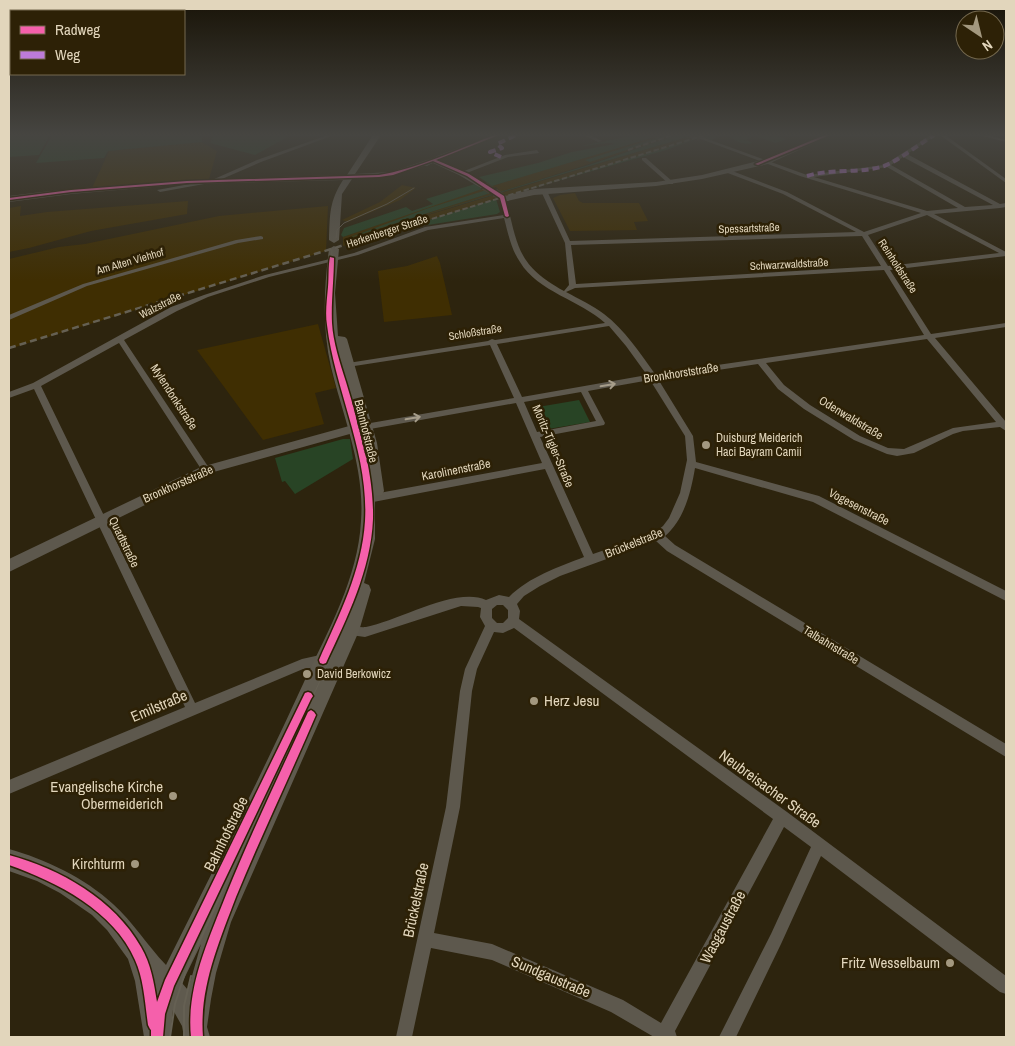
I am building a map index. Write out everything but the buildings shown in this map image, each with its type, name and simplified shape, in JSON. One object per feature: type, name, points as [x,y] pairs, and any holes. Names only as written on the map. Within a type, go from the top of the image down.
[{"type":"main road","points":[[9,205],[24,200],[94,189],[167,184]]},
{"type":"main road","points":[[9,199],[24,200],[259,184]]},
{"type":"main road","points":[[327,184],[333,185],[338,194],[364,184]]},
{"type":"main road","name":"Bahnhofstraße","points":[[344,184],[338,194],[334,212],[330,323],[334,350],[359,427]]},
{"type":"main road","points":[[480,184],[484,186]]},
{"type":"main road","points":[[503,198],[544,192],[660,184]]},
{"type":"main road","name":"Bahnhofstraße","points":[[157,1037],[159,1014],[169,984],[309,706],[371,561],[377,523],[373,498],[362,461],[359,427],[345,365],[338,322],[334,248]]},
{"type":"main road","name":"Bahnhofstraße","points":[[196,1031],[198,993],[212,945],[309,706]]},
{"type":"main road","points":[[9,860],[57,878],[100,907],[116,923],[137,951],[169,984],[196,1031]]},
{"type":"main road","points":[[137,951],[147,981],[157,1037]]},
{"type":"street","points":[[160,190],[197,184]]},
{"type":"street","name":"Reinholdstraße","points":[[759,184],[785,194],[864,234],[929,336],[1005,426]]},
{"type":"street","points":[[832,184],[926,213],[1006,254]]},
{"type":"street","points":[[921,184],[964,209]]},
{"type":"street","points":[[960,184],[1003,206]]},
{"type":"street","points":[[544,192],[568,243],[573,286],[564,292]]},
{"type":"street","name":"Brückelstraße","points":[[503,198],[518,254],[529,269],[554,288],[583,302],[611,324],[653,377],[689,437],[691,464],[688,484],[674,521],[667,530],[658,536],[543,578],[515,596],[510,603]]},
{"type":"street","points":[[926,213],[1003,206]]},
{"type":"street","name":"Spessartstraße","points":[[568,243],[864,234],[926,213]]},
{"type":"street","name":"Herkenberger Straße","points":[[334,248],[378,247],[435,226],[507,216]]},
{"type":"street","name":"Am Alten Viehhof","points":[[9,318],[85,285],[113,276],[238,241],[261,238]]},
{"type":"street","name":"Walzstraße","points":[[9,394],[36,385],[174,309],[334,248]]},
{"type":"street","name":"Schwarzwaldstraße","points":[[573,286],[887,268],[1006,254]]},
{"type":"street","name":"Schloßstraße","points":[[345,365],[611,324]]},
{"type":"street","name":"Bronkhorststraße","points":[[9,566],[206,470],[359,427],[653,377],[1006,325]]},
{"type":"street","name":"Mylendonkstraße","points":[[120,339],[206,470]]},
{"type":"street","name":"Moritz-Tigler-Straße","points":[[492,341],[591,560]]},
{"type":"street","name":"Bahnhofstraße","points":[[334,350],[345,365]]},
{"type":"street","name":"Odenwaldstraße","points":[[760,361],[784,390],[866,444],[883,451],[898,453],[918,447],[951,432],[971,427],[1005,426]]},
{"type":"street","name":"Quadtstraße","points":[[36,385],[192,710]]},
{"type":"street","points":[[535,435],[601,423],[583,389]]},
{"type":"street","name":"Vogesenstraße","points":[[691,464],[816,499],[1006,596]]},
{"type":"street","name":"Karolinenstraße","points":[[373,498],[548,466]]},
{"type":"street","name":"Talbahnstraße","points":[[658,536],[672,548],[1006,751]]},
{"type":"street","points":[[500,600],[510,603],[515,610],[513,621],[505,627],[491,625],[485,618],[487,606],[491,603],[500,600]]},
{"type":"street","points":[[343,630],[365,632],[462,601],[479,602],[487,606]]},
{"type":"street","name":"Neubreisacher Straße","points":[[513,621],[782,817],[1006,986]]},
{"type":"street","name":"Brückelstraße","points":[[404,1037],[453,807],[466,691],[471,669],[491,625]]},
{"type":"street","name":"Emilstraße","points":[[9,787],[302,664],[329,662]]},
{"type":"street","name":"Wasgaustraße","points":[[666,1036],[782,817]]},
{"type":"street","points":[[727,1037],[776,939],[819,845]]},
{"type":"street","name":"Sundgaustraße","points":[[425,939],[492,952],[618,1006],[666,1036]]},
{"type":"shaded area","points":[[94,184],[146,184],[92,188]]},
{"type":"shaded area","points":[[499,184],[526,184],[398,224],[531,184],[548,184],[343,246],[343,237],[449,199]],"holes":[[[496,187],[499,190],[394,224],[392,222]]]},
{"type":"shaded area","points":[[402,185],[416,188],[400,200],[348,222],[342,220],[380,202]]},
{"type":"shaded area","points":[[575,193],[579,201],[583,203],[639,203],[648,221],[634,222],[637,230],[570,231],[553,198]]},
{"type":"shaded area","points":[[188,201],[187,214],[91,231],[9,252],[9,208],[21,206],[20,216],[47,212]]},
{"type":"shaded area","points":[[328,206],[326,251],[9,349],[9,259],[59,247],[85,244],[219,216]]},
{"type":"shaded area","points":[[437,256],[452,315],[384,322],[378,271],[407,266]]},
{"type":"shaded area","points":[[318,324],[336,388],[315,393],[324,424],[263,440],[197,350]]},
{"type":"green space","points":[[475,184],[482,189],[343,237],[341,235],[344,228],[406,207],[412,211],[433,204],[426,199]]},
{"type":"green space","points":[[527,184],[530,184],[398,223]]},
{"type":"green space","points":[[496,187],[485,191],[488,193],[500,190],[343,240],[426,209]]},
{"type":"green space","points":[[496,199],[500,212],[497,214],[428,225],[426,221]]},
{"type":"green space","points":[[579,400],[590,422],[542,430],[532,408]]},
{"type":"green space","points":[[343,439],[350,439],[353,459],[295,494],[285,481],[282,482],[275,458]]},
{"type":"tunnel","points":[[484,186],[502,197]]},
{"type":"tram line","points":[[336,238],[337,230],[344,223],[387,204],[414,188]]},
{"type":"tram line","points":[[280,764],[331,657],[346,619],[358,580],[366,541],[370,503],[367,464],[337,354],[332,309],[332,249]]},
{"type":"tram line","points":[[170,1037],[175,1004],[185,973],[281,763]]},
{"type":"tram line","points":[[184,1037],[184,1006],[191,976]]},
{"type":"railway","points":[[363,240],[546,184]]},
{"type":"railway","points":[[9,348],[367,238]]},
{"type":"cycle path","points":[[9,199],[71,191],[164,184]]},
{"type":"cycle path","points":[[482,184],[502,197],[507,216]]},
{"type":"cycle path","points":[[323,660],[346,609],[359,574],[369,520],[369,495],[360,446],[329,323],[332,258]]},
{"type":"cycle path","points":[[157,1037],[159,1014],[169,984],[308,696]]},
{"type":"cycle path","points":[[197,1037],[196,1005],[208,957],[245,862],[311,715]]},
{"type":"cycle path","points":[[9,860],[64,883],[82,894],[113,919],[126,934],[141,959],[154,1025]]},
{"type":"place","name":"Duisburg Meiderich Haci Bayram Camii","points":[[706,445]]},
{"type":"place","name":"David Berkowicz","points":[[307,674]]},
{"type":"place","name":"Herz Jesu","points":[[534,701]]},
{"type":"place","name":"Evangelische Kirche Obermeiderich","points":[[173,796]]},
{"type":"place","name":"Kirchturm","points":[[135,864]]},
{"type":"place","name":"Fritz Wesselbaum","points":[[950,963]]}]
